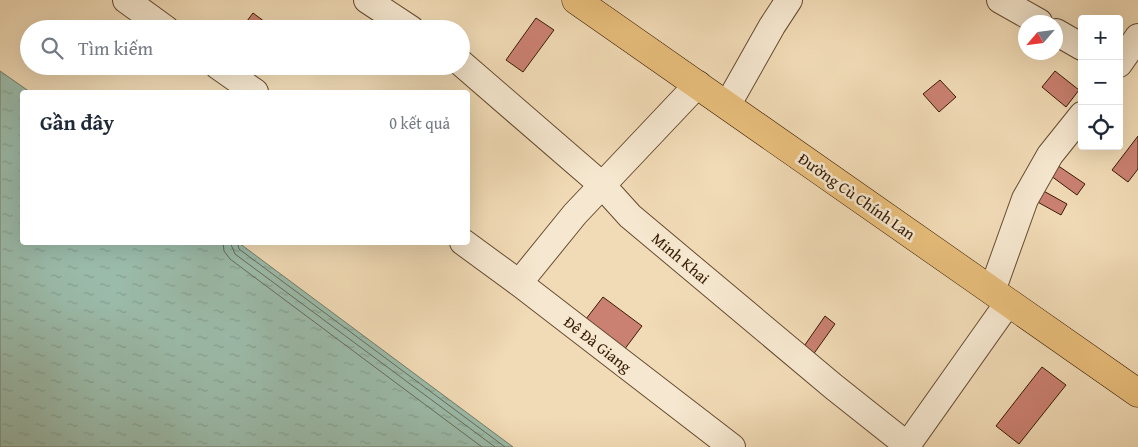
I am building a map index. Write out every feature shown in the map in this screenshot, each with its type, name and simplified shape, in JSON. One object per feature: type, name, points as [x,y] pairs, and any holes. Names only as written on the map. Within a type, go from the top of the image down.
[{"type":"main road","name":"Đường Cù Chính Lan","points":[[591,5],[698,84],[1138,392]]},
{"type":"street","points":[[126,0],[154,20]]},
{"type":"street","points":[[367,0],[397,20]]},
{"type":"street","points":[[728,104],[772,26],[789,0]]},
{"type":"street","points":[[1000,0],[1027,15]]},
{"type":"street","points":[[1063,36],[1078,45]]},
{"type":"street","points":[[1122,60],[1138,37]]},
{"type":"street","name":"Minh Khai","points":[[470,71],[602,185],[630,216],[906,446]]},
{"type":"street","points":[[231,75],[252,90]]},
{"type":"street","points":[[519,283],[602,185],[698,84]]},
{"type":"street","points":[[906,446],[1000,297],[1025,199],[1050,156],[1078,120]]},
{"type":"street","name":"Đê Đà Giang","points":[[467,245],[732,447]]},
{"type":"water","points":[[0,71],[27,90],[20,90],[20,245],[242,245],[513,447],[0,447]]},
{"type":"building","points":[[253,13],[262,20],[248,20]]},
{"type":"building","points":[[536,18],[554,30],[523,72],[506,60]]},
{"type":"building","points":[[1055,71],[1078,89],[1078,91],[1066,107],[1042,87]]},
{"type":"building","points":[[940,80],[956,97],[939,112],[923,94]]},
{"type":"building","points":[[1138,136],[1138,169],[1128,182],[1112,170]]},
{"type":"building","points":[[1054,163],[1085,184],[1077,195],[1047,173]]},
{"type":"building","points":[[1040,189],[1067,204],[1061,215],[1034,200]]},
{"type":"building","points":[[603,297],[642,326],[618,358],[579,328]]},
{"type":"building","points":[[825,316],[835,324],[810,359],[800,352]]},
{"type":"building","points":[[1042,367],[1066,385],[1019,444],[996,426]]}]
